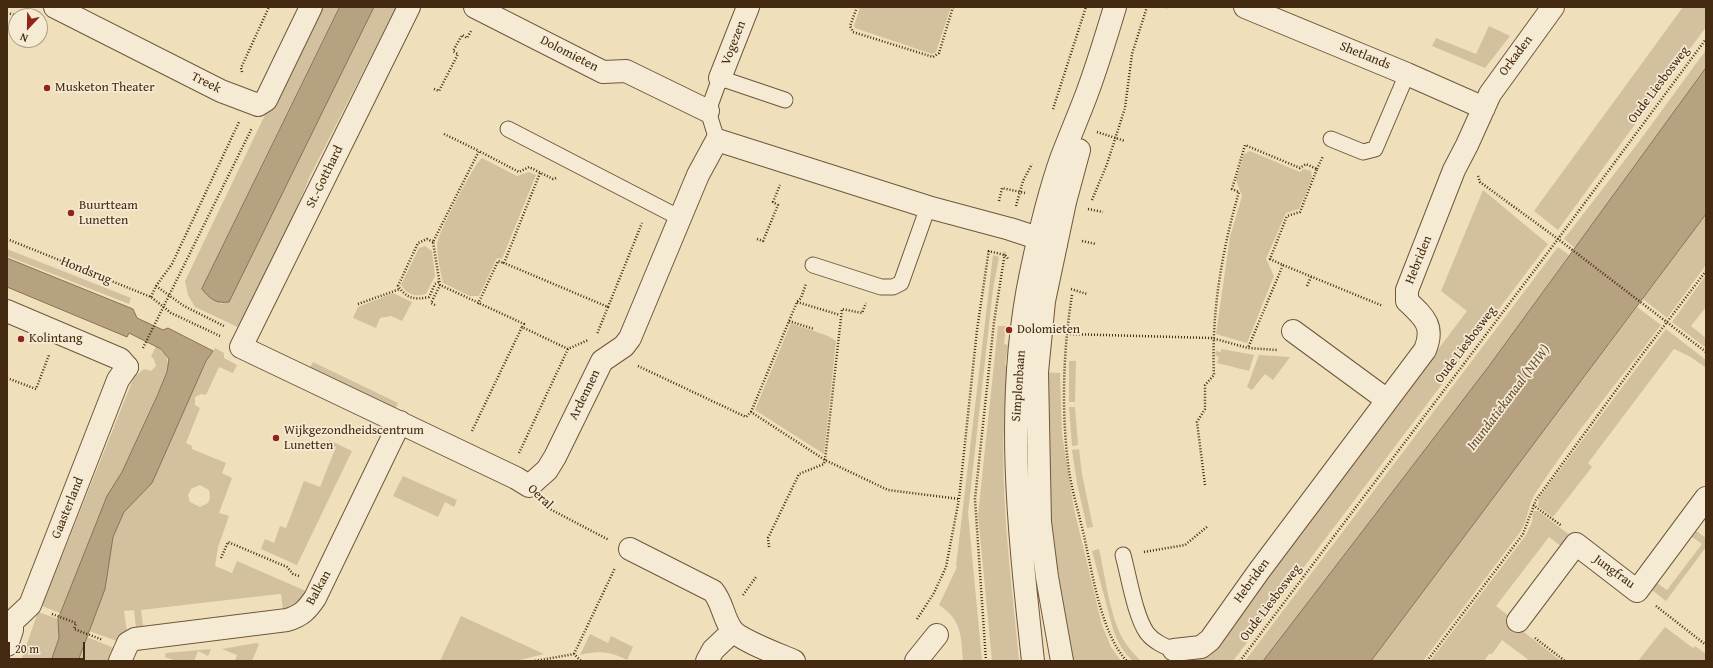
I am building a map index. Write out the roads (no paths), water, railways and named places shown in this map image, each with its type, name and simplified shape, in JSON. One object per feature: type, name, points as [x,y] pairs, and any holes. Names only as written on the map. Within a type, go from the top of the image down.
[{"type":"street","name":"Treek","points":[[55,7],[221,91],[253,103],[266,100],[311,7]]},
{"type":"street","name":"St.-Gotthard","points":[[234,343],[408,7]]},
{"type":"street","name":"Vogezen","points":[[720,78],[748,7]]},
{"type":"street","name":"Simplonbaan","points":[[1062,661],[1047,577],[1040,522],[1037,447],[1038,356],[1044,301],[1047,241],[1061,160],[1086,95],[1115,7]]},
{"type":"street","name":"Shetlands","points":[[1245,7],[1407,74],[1484,108]]},
{"type":"street","name":"Orkaden","points":[[1484,108],[1496,83],[1553,7]]},
{"type":"street","name":"Dolomieten","points":[[478,8],[603,72],[626,71],[708,111]]},
{"type":"street","name":"Hebriden","points":[[1174,650],[1201,647],[1210,640],[1259,571],[1425,350],[1430,339],[1429,327],[1421,315],[1407,301],[1407,290],[1454,170],[1484,108]]},
{"type":"street","points":[[717,140],[928,208],[995,225],[1047,241]]},
{"type":"street","name":"Ardennen","points":[[529,486],[547,470],[555,457],[602,361],[624,346],[630,338],[698,175],[717,140]]},
{"type":"street","name":"Simplonbaan","points":[[1033,661],[1019,526],[1016,474],[1016,400],[1024,320],[1031,274],[1047,241]]},
{"type":"street","name":"Gaasterland","points":[[7,311],[120,358],[127,367],[118,380],[30,605],[9,619],[12,630],[7,645]]},
{"type":"street","points":[[1293,331],[1387,400]]},
{"type":"street","name":"Oeral","points":[[234,343],[516,478],[529,486]]},
{"type":"street","name":"Balkan","points":[[124,652],[135,639],[287,620],[297,617],[306,611],[321,586],[400,422]]},
{"type":"street","name":"Jungfrau","points":[[1518,621],[1576,544],[1637,591],[1706,498]]},
{"type":"street","points":[[627,548],[713,592],[720,599],[726,620],[733,631],[794,661]]},
{"type":"street","points":[[707,661],[712,650],[733,631]]},
{"type":"street","points":[[916,661],[936,635]]},
{"type":"lane","points":[[1331,139],[1363,152],[1375,149],[1407,74]]},
{"type":"lane","points":[[717,140],[708,111],[720,78],[785,100]]},
{"type":"lane","points":[[508,129],[566,159],[572,164],[680,218]]},
{"type":"lane","points":[[813,265],[881,287],[893,287],[901,283],[928,208]]},
{"type":"lane","name":"Hebriden","points":[[1123,555],[1140,620],[1148,634],[1162,645],[1174,650]]},
{"type":"water","points":[[340,7],[374,7],[229,302],[214,300],[202,289]]},
{"type":"water","name":"Inundatiekanaal (NHW)","points":[[1706,68],[1706,214],[1371,661],[1263,661],[1489,366]]},
{"type":"water","points":[[7,258],[133,309],[137,318],[163,330],[168,328],[213,351],[206,361],[152,483],[124,512],[113,537],[105,589],[78,661],[51,661],[59,638],[58,619],[107,496],[122,472],[157,396],[167,372],[169,359],[161,349],[129,333],[127,337],[7,287]]},
{"type":"place","name":"Musketon Theater","points":[[47,88]]},
{"type":"place","name":"Buurtteam Lunetten","points":[[71,213]]},
{"type":"place","name":"Dolomieten","points":[[1009,330]]},
{"type":"place","name":"Kolintang","points":[[21,339]]},
{"type":"place","name":"Wijkgezondheidscentrum Lunetten","points":[[276,438]]}]
